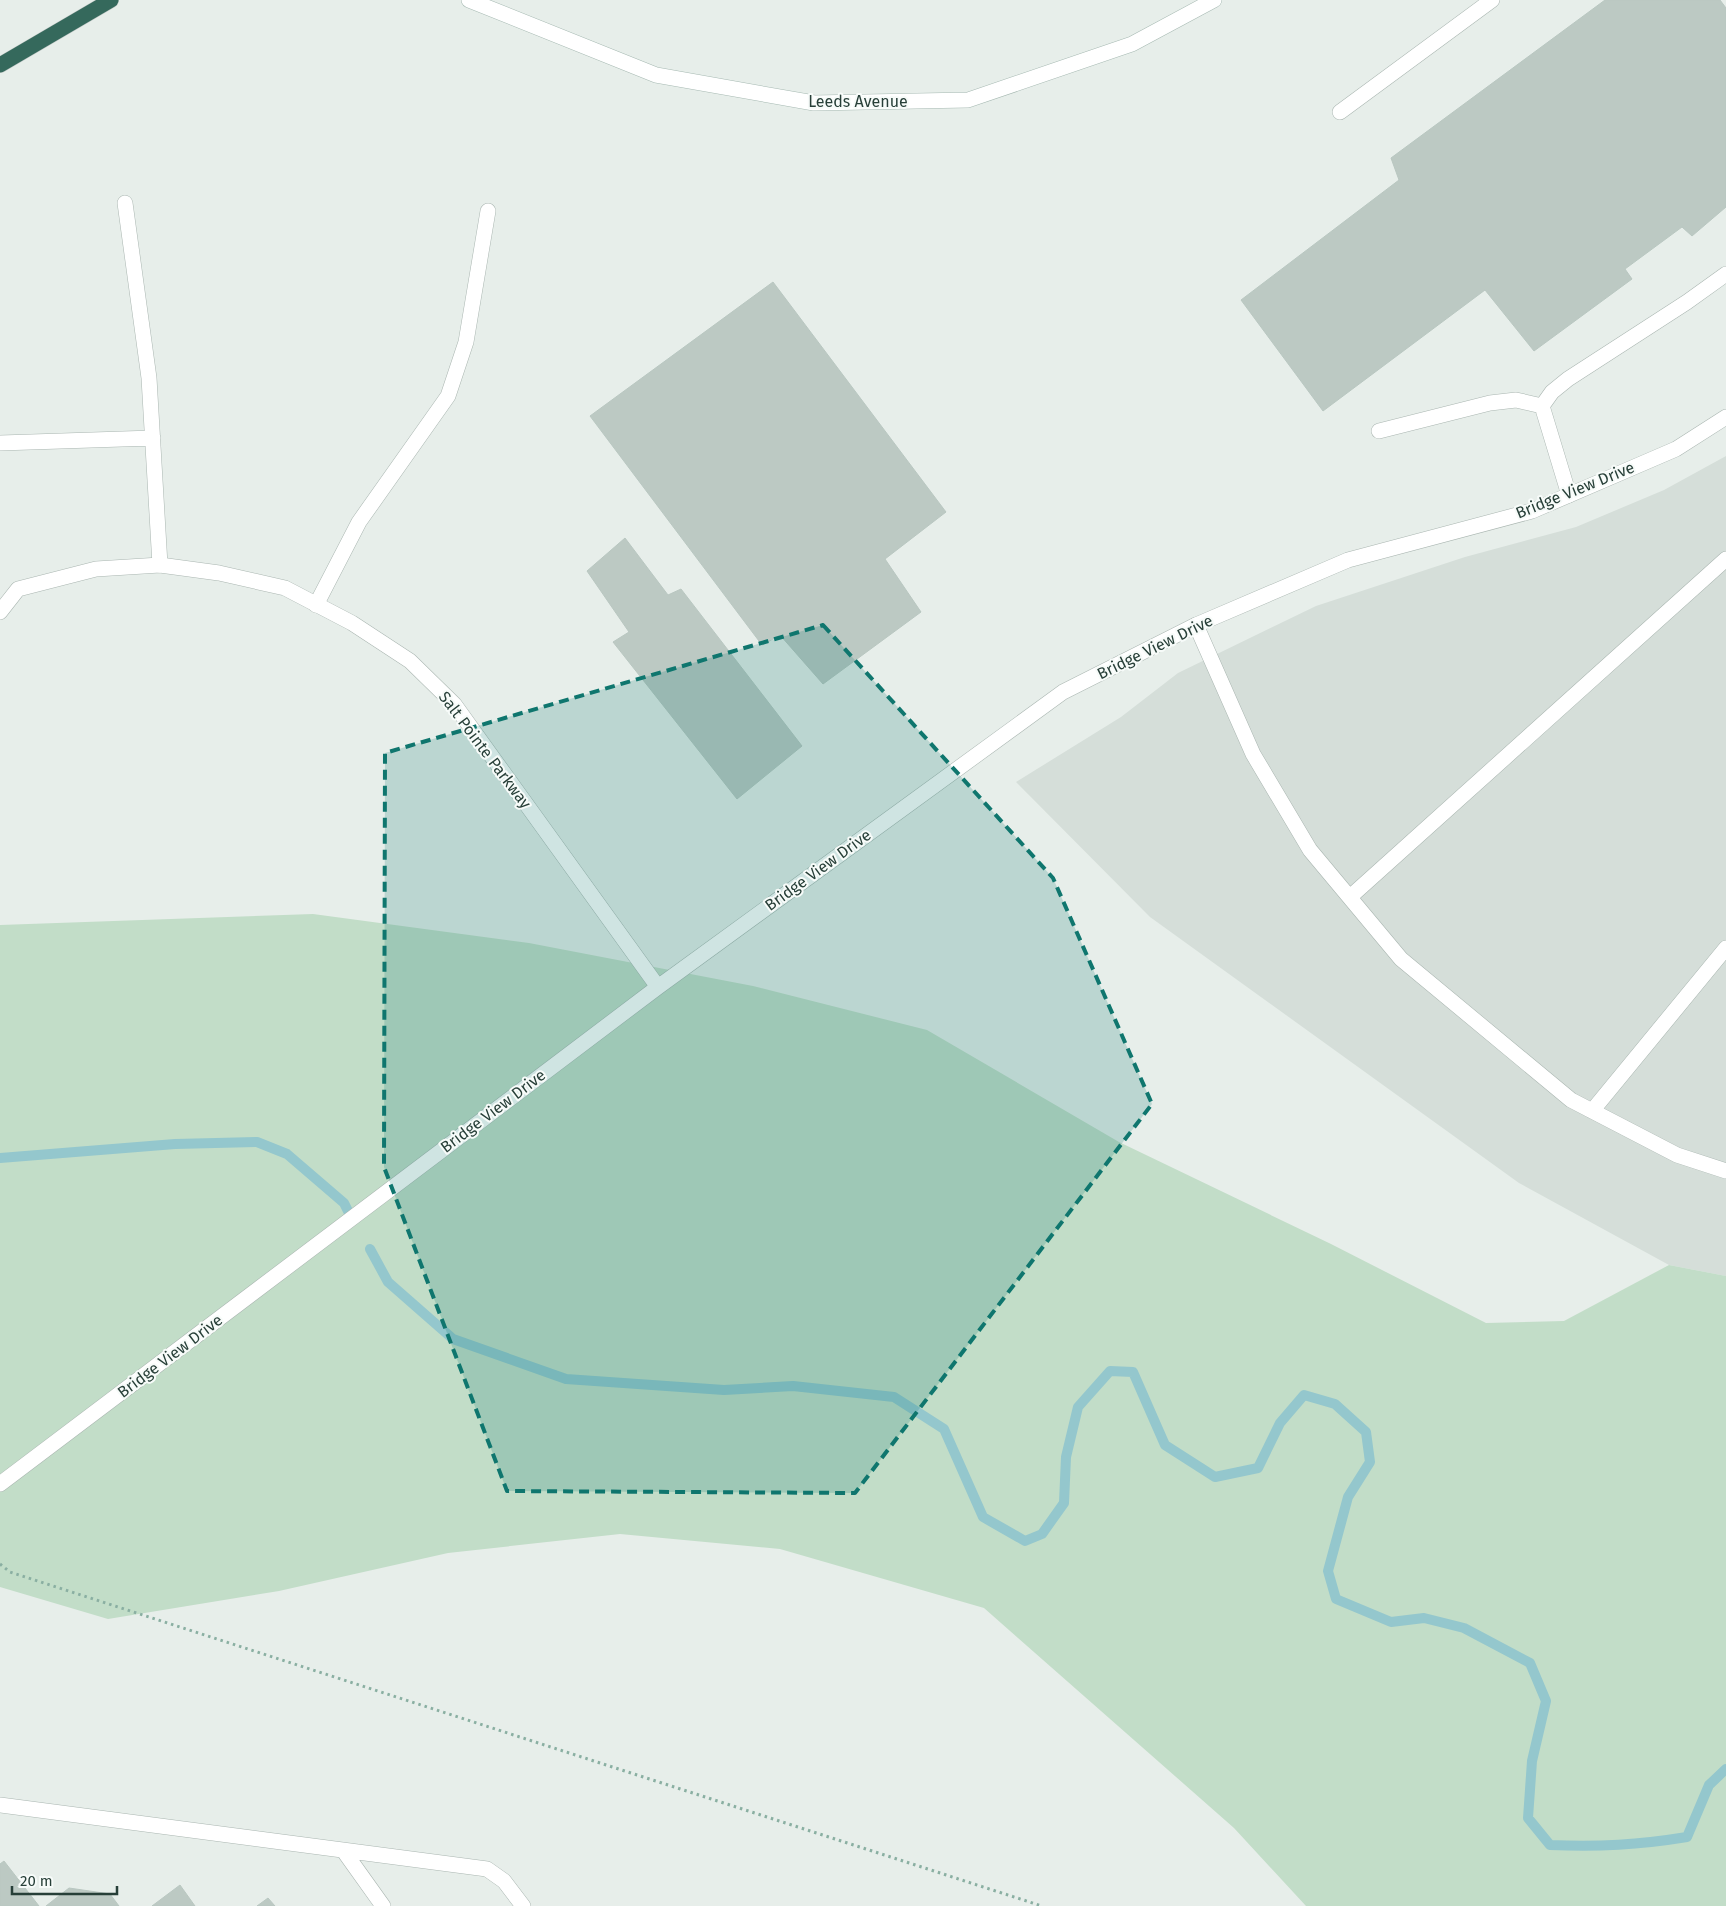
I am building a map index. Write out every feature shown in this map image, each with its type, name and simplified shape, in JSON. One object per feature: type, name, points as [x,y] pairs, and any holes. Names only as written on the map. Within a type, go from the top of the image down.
[{"type":"highway","points":[[0,65],[111,0]]},
{"type":"street","name":"Leeds Avenue","points":[[469,0],[656,76],[814,103],[968,100],[1132,44],[1214,0]]},
{"type":"street","points":[[1340,112],[1492,0]]},
{"type":"street","points":[[125,203],[149,378],[160,565]]},
{"type":"street","points":[[316,605],[359,522],[448,396],[466,342],[488,211]]},
{"type":"street","points":[[1542,406],[1552,392],[1568,379],[1726,274]]},
{"type":"street","points":[[1379,431],[1490,403],[1516,400],[1542,406]]},
{"type":"street","points":[[1542,406],[1569,495]]},
{"type":"street","name":"Bridge View Drive","points":[[0,1484],[658,986],[1063,692],[1196,625],[1348,560],[1532,511],[1676,449],[1726,417]]},
{"type":"street","points":[[0,443],[152,438]]},
{"type":"street","points":[[1350,898],[1726,559]]},
{"type":"street","name":"Salt Pointe Parkway","points":[[0,612],[18,589],[96,569],[160,565],[219,573],[285,588],[352,623],[410,661],[454,704],[658,986]]},
{"type":"street","points":[[1196,625],[1253,754],[1310,850],[1401,959],[1571,1100],[1677,1155],[1726,1171]]},
{"type":"street","points":[[1592,1111],[1726,948]]},
{"type":"street","points":[[0,1805],[487,1869],[504,1881],[524,1906]]},
{"type":"street","points":[[343,1850],[383,1906]]},
{"type":"path","points":[[0,1564],[10,1572],[1042,1906]]},
{"type":"highlighted area","points":[[823,625],[1053,878],[1152,1104],[855,1493],[507,1491],[384,1167],[385,753]]},
{"type":"shaded area","points":[[1726,456],[1726,1276],[1669,1265],[1519,1183],[1150,917],[1016,782],[1121,717],[1178,673],[1316,606],[1465,557],[1576,527],[1664,490]]},
{"type":"green space","points":[[313,914],[529,943],[753,986],[927,1030],[1119,1142],[1331,1244],[1486,1323],[1564,1321],[1669,1265],[1726,1276],[1726,1906],[1306,1906],[1234,1828],[984,1608],[780,1549],[620,1534],[448,1553],[279,1591],[108,1619],[0,1587],[0,925]]},
{"type":"building","points":[[1605,0],[1720,0],[1726,8],[1726,207],[1692,236],[1682,227],[1625,269],[1632,279],[1534,351],[1485,290],[1323,411],[1241,300],[1399,180],[1391,158]]},
{"type":"building","points":[[773,282],[946,512],[885,559],[921,612],[823,684],[780,635],[762,645],[590,416]]},
{"type":"building","points":[[625,538],[668,595],[681,589],[802,746],[737,799],[613,642],[629,632],[587,571]]},
{"type":"building","points":[[4,1861],[39,1906],[0,1906],[0,1864]]},
{"type":"building","points":[[180,1885],[195,1906],[152,1906]]},
{"type":"building","points":[[69,1888],[110,1894],[119,1906],[46,1906]]},
{"type":"building","points":[[268,1898],[275,1906],[257,1906]]},
{"type":"waterway","points":[[0,1158],[175,1144],[257,1142],[287,1154],[344,1203],[351,1217]]},
{"type":"waterway","points":[[370,1249],[388,1282],[453,1339],[566,1379],[724,1390],[793,1386],[894,1397],[944,1429],[983,1517],[1025,1541],[1042,1534],[1064,1503],[1066,1457],[1078,1407],[1110,1371],[1133,1372],[1165,1445],[1215,1477],[1258,1468],[1280,1423],[1304,1395],[1335,1404],[1366,1432],[1370,1462],[1348,1497],[1328,1571],[1336,1599],[1391,1622],[1424,1618],[1464,1628],[1530,1663],[1546,1701],[1532,1761],[1528,1818],[1550,1845],[1619,1845],[1687,1837],[1709,1785],[1726,1769]]}]
